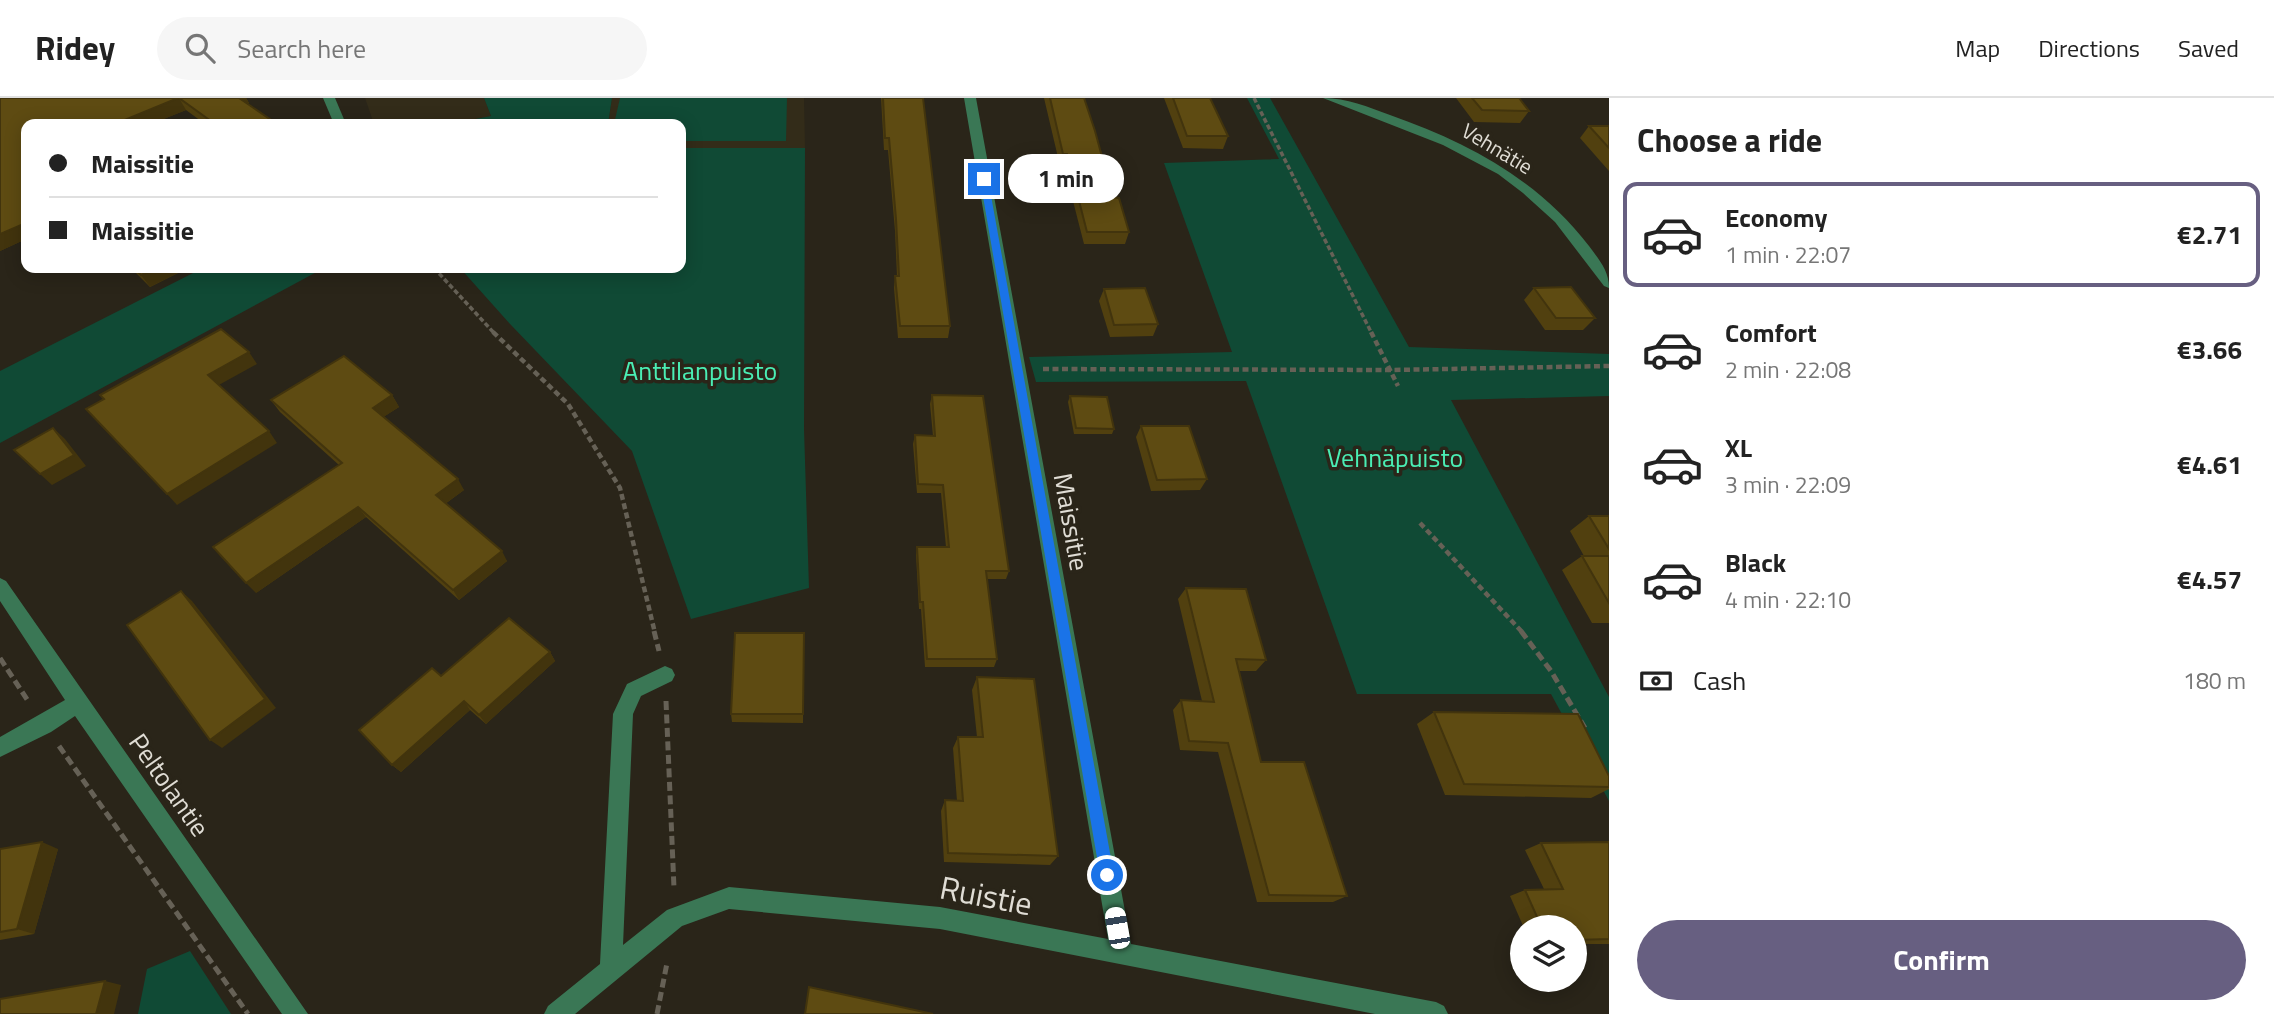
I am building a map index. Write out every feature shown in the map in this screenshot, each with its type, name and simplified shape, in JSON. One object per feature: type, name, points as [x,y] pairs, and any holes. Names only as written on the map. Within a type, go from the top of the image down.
[{"type":"street","points":[[329,98],[338,119]]},
{"type":"street","name":"Maissitie","points":[[970,98],[1122,955]]},
{"type":"street","name":"Vehnätie","points":[[1329,98],[1456,144],[1510,175],[1554,213],[1609,283]]},
{"type":"street","name":"Peltolantie","points":[[0,586],[78,703],[296,1014]]},
{"type":"street","points":[[611,968],[623,714],[634,690],[665,675]]},
{"type":"street","points":[[0,747],[44,725],[78,703]]},
{"type":"street","name":"Ruistie","points":[[556,1014],[675,918],[729,898],[940,918],[1436,1014]]},
{"type":"path","points":[[1254,98],[1398,386]]},
{"type":"path","points":[[438,273],[476,316],[568,404],[620,488],[665,675],[675,918],[657,1014]]},
{"type":"path","points":[[1017,369],[1391,370],[1609,366]]},
{"type":"path","points":[[1420,523],[1525,634],[1575,707],[1586,731]]},
{"type":"path","points":[[0,658],[44,725],[248,1014]]},
{"type":"shaded area","points":[[365,98],[484,98],[491,116],[476,119],[372,119]]},
{"type":"shaded area","points":[[612,98],[804,98],[805,148],[686,148],[686,119],[609,119]]},
{"type":"green space","points":[[484,98],[612,98],[609,119],[476,119],[491,116]]},
{"type":"green space","points":[[620,98],[787,98],[786,141],[686,141],[686,119],[615,119]]},
{"type":"green space","name":"Vehnäpuisto","points":[[1247,98],[1270,98],[1409,347],[1609,354],[1609,396],[1451,400],[1609,697],[1609,801],[1551,694],[1357,694],[1246,381],[1036,382],[1029,357],[1232,352],[1164,163],[1279,159]]},
{"type":"green space","name":"Anttilanpuisto","points":[[686,148],[805,148],[804,429],[809,588],[691,619],[632,451],[464,273],[686,273]]},
{"type":"green space","points":[[193,273],[315,273],[0,443],[0,371]]},
{"type":"green space","points":[[190,951],[231,1014],[138,1014],[147,969]]},
{"type":"building","points":[[0,98],[178,98],[127,119],[21,119],[21,225],[0,234]]},
{"type":"building","points":[[179,98],[239,98],[270,119],[208,119]]},
{"type":"building","points":[[883,98],[923,98],[950,326],[900,326],[895,276],[899,276],[896,219],[889,138],[885,138]]},
{"type":"building","points":[[1050,98],[1084,98],[1113,197],[1119,198],[1129,232],[1087,232],[1067,154],[1063,154]]},
{"type":"building","points":[[1173,98],[1210,98],[1228,136],[1187,136]]},
{"type":"building","points":[[1472,98],[1519,98],[1529,111],[1482,110]]},
{"type":"building","points":[[1589,126],[1609,126],[1609,148]]},
{"type":"building","points":[[1571,287],[1595,318],[1556,318],[1534,288]]},
{"type":"building","points":[[1145,288],[1158,324],[1114,325],[1104,289]]},
{"type":"building","points":[[221,329],[249,352],[208,375],[269,431],[167,494],[86,409],[104,399],[100,395]]},
{"type":"building","points":[[344,356],[392,395],[373,408],[458,479],[436,495],[502,551],[453,590],[358,507],[246,583],[213,547],[342,463],[271,400]]},
{"type":"building","points":[[932,395],[983,396],[1009,571],[986,571],[997,659],[927,659],[917,547],[949,547],[943,485],[918,484],[915,435],[935,436]]},
{"type":"building","points":[[1070,396],[1107,397],[1114,429],[1076,428]]},
{"type":"building","points":[[1141,426],[1189,426],[1207,479],[1157,480]]},
{"type":"building","points":[[53,428],[74,455],[40,474],[14,450]]},
{"type":"building","points":[[1589,516],[1609,516],[1609,549]]},
{"type":"building","points":[[1582,556],[1609,556],[1609,603]]},
{"type":"building","points":[[1186,588],[1246,589],[1266,660],[1236,659],[1261,762],[1304,762],[1347,896],[1269,895],[1228,743],[1189,741],[1181,700],[1214,702]]},
{"type":"building","points":[[181,591],[265,699],[210,740],[127,625]]},
{"type":"building","points":[[509,618],[550,652],[479,715],[464,701],[392,765],[359,730],[432,668],[441,676]]},
{"type":"building","points":[[735,633],[804,633],[803,714],[731,714]]},
{"type":"building","points":[[977,677],[1034,679],[1058,856],[948,853],[945,800],[963,801],[958,737],[983,737]]},
{"type":"building","points":[[1434,712],[1578,714],[1609,776],[1609,787],[1464,784]]},
{"type":"building","points":[[42,842],[17,929],[0,932],[0,849]]},
{"type":"building","points":[[1609,842],[1609,939],[1587,940],[1587,915],[1536,915],[1525,890],[1563,889],[1541,843]]},
{"type":"building","points":[[105,981],[96,1014],[0,1014],[0,999]]},
{"type":"building","points":[[809,987],[933,1014],[805,1014]]},
{"type":"route","points":[[984,179],[1107,875]]}]
